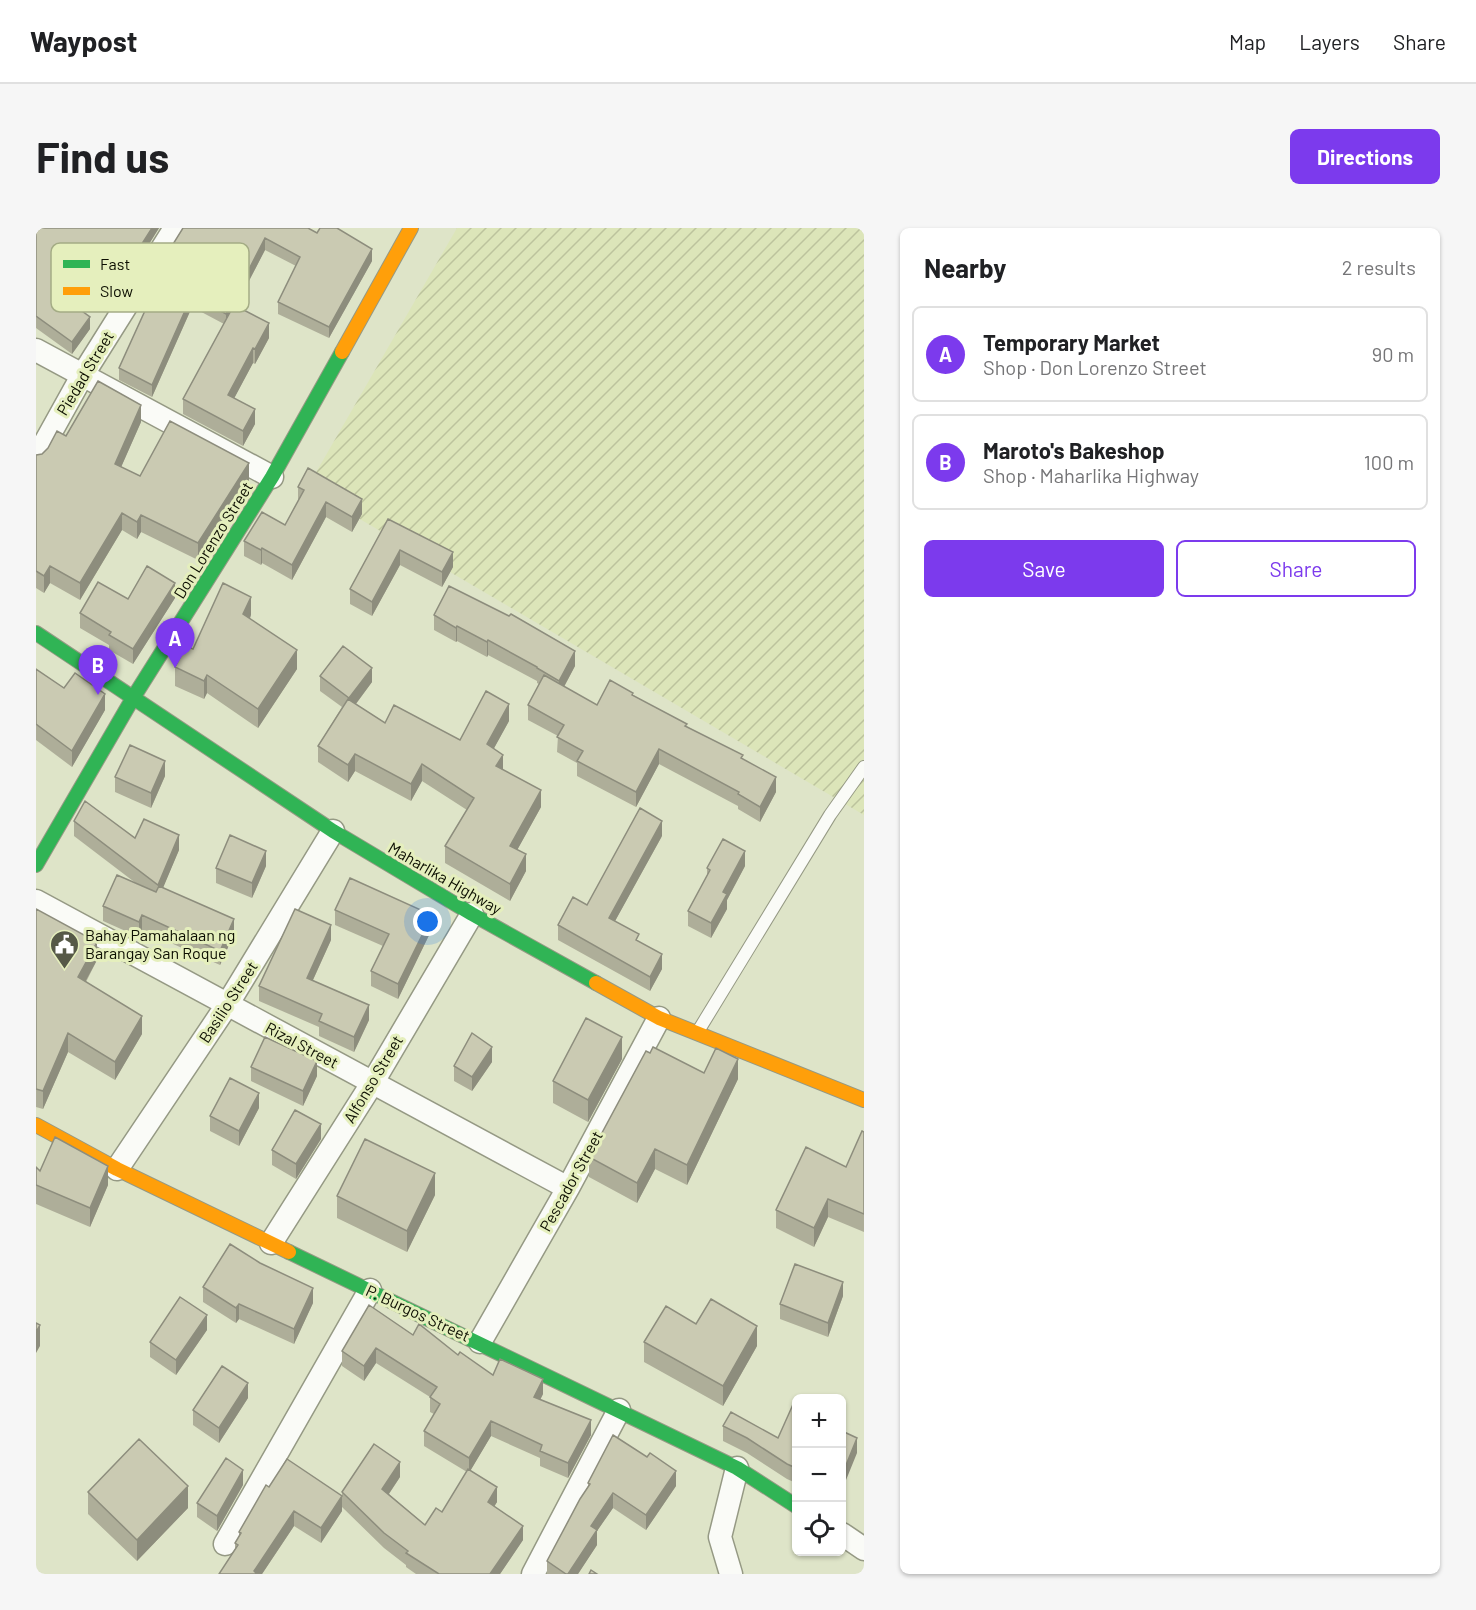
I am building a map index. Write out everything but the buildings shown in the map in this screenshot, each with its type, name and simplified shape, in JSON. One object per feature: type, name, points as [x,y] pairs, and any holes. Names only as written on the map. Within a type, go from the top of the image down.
[{"type":"main road","name":"Don Lorenzo Street","points":[[36,865],[133,698],[272,477],[411,228]]},
{"type":"main road","name":"Maharlika Highway","points":[[36,633],[333,831],[472,914],[659,1018],[864,1100]]},
{"type":"main road","name":"P. Burgos Street","points":[[36,1125],[117,1168],[737,1468],[792,1503]]},
{"type":"street","name":"Piedad Street","points":[[166,243],[175,228]]},
{"type":"street","name":"Piedad Street","points":[[36,459],[82,376],[122,312]]},
{"type":"street","points":[[36,350],[272,477]]},
{"type":"street","name":"Basilio Street","points":[[117,1168],[227,1005],[333,831]]},
{"type":"street","name":"Rizal Street","points":[[36,901],[568,1188]]},
{"type":"street","name":"Alfonso Street","points":[[271,1243],[373,1082],[472,914]]},
{"type":"street","name":"Pescador Street","points":[[480,1342],[568,1188],[659,1018]]},
{"type":"street","points":[[225,1544],[370,1290]]},
{"type":"street","points":[[533,1574],[619,1410]]},
{"type":"street","points":[[731,1574],[720,1537],[737,1468]]},
{"type":"street","points":[[846,1537],[864,1548]]},
{"type":"lane","points":[[697,1034],[823,825],[864,767]]},
{"type":"shaded area","points":[[457,228],[864,228],[864,815],[307,488]]},
{"type":"traffic: fast","points":[[36,865],[133,698],[272,477],[342,352]]},
{"type":"traffic: fast","points":[[36,633],[333,831],[472,914],[596,983]]},
{"type":"traffic: fast","points":[[289,1252],[737,1468],[792,1503]]},
{"type":"traffic: slow","points":[[342,352],[411,228]]},
{"type":"traffic: slow","points":[[596,983],[659,1018],[864,1100]]},
{"type":"traffic: slow","points":[[36,1125],[117,1169],[289,1252]]},
{"type":"place","name":"Temporary Market","points":[[175,668]]},
{"type":"place","name":"Maroto's Bakeshop","points":[[98,695]]},
{"type":"place","name":"Bahay Pamahalaan ng Barangay San Roque","points":[[64,970]]}]
